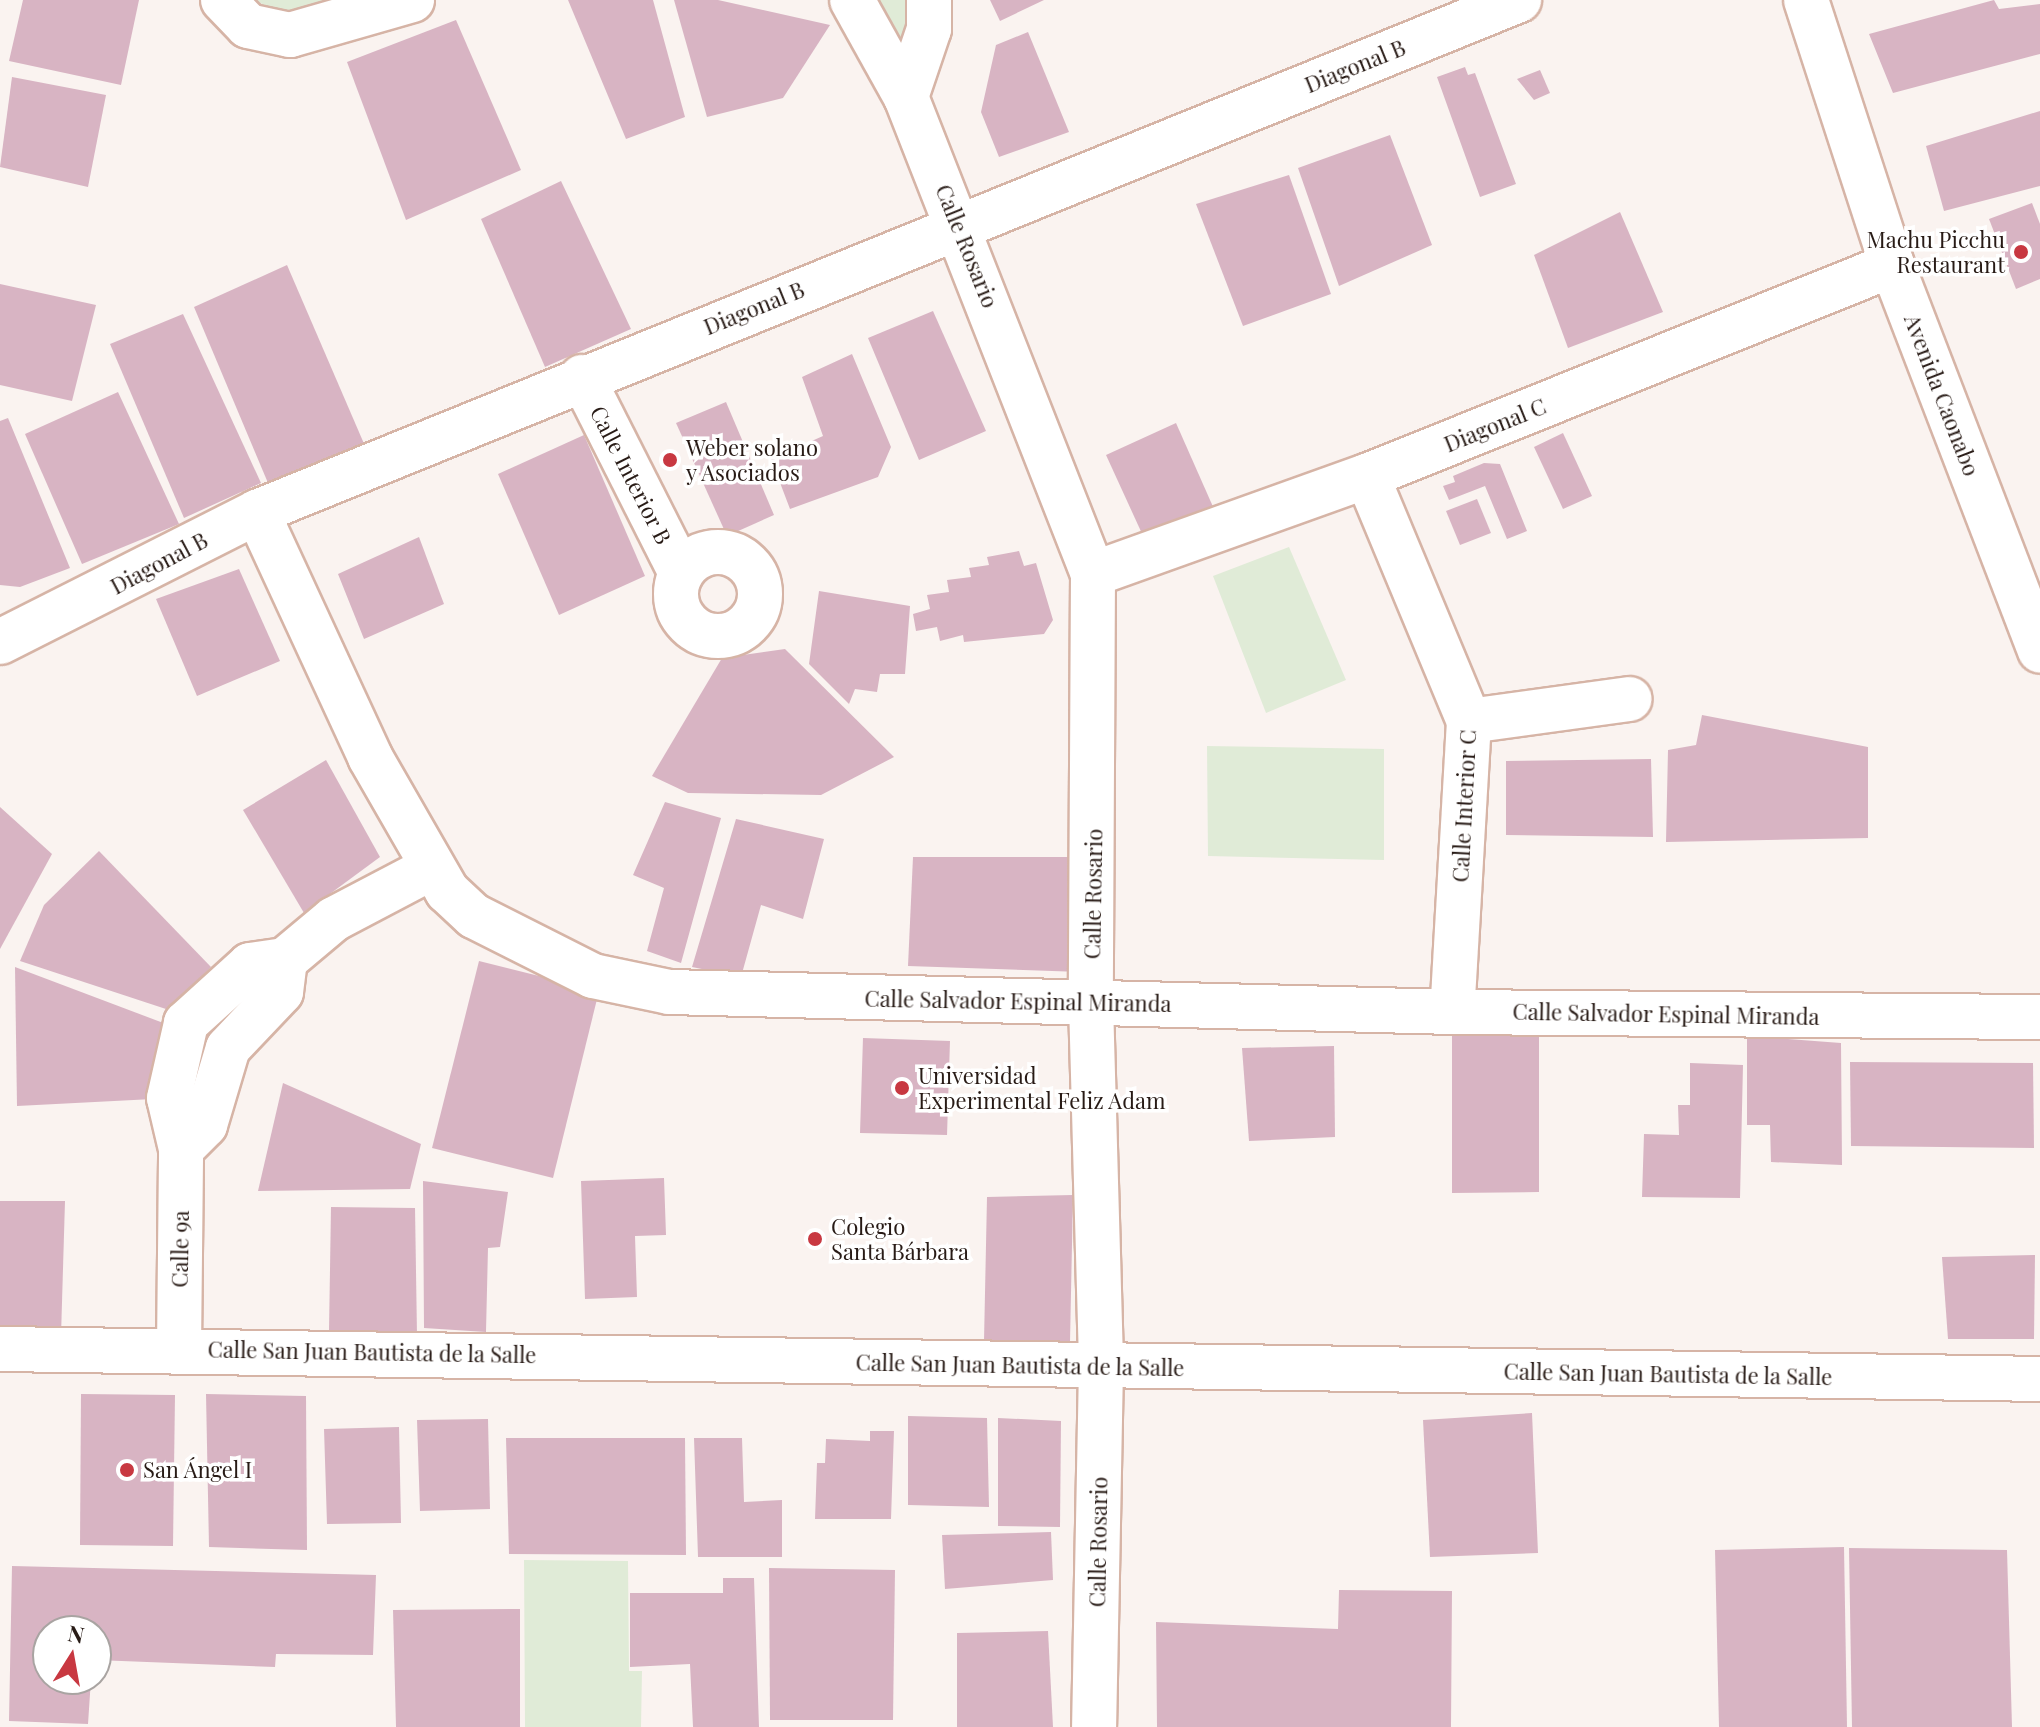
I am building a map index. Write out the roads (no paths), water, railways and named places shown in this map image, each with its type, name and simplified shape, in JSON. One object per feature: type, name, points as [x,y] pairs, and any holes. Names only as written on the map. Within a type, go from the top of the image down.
[{"type":"street","points":[[223,0],[248,26],[290,35],[412,0]]},
{"type":"street","name":"Calle Rosario","points":[[852,0],[906,97],[959,225],[1093,574],[1091,1003],[1101,1367],[1094,1727]]},
{"type":"street","points":[[906,97],[929,29],[929,0]]},
{"type":"street","name":"Diagonal B","points":[[0,642],[87,601],[257,512],[582,377],[1519,0]]},
{"type":"street","name":"Avenida Caonabo","points":[[1806,0],[1892,265],[2040,651]]},
{"type":"street","name":"Diagonal C","points":[[1093,574],[1367,476],[1892,265]]},
{"type":"street","name":"Calle Interior B","points":[[582,377],[681,573]]},
{"type":"street","name":"Calle Interior C","points":[[1367,476],[1469,721],[1452,1012]]},
{"type":"street","name":"Calle Salvador Espinal Miranda","points":[[257,512],[370,757],[431,868],[474,916],[535,951],[593,976],[669,992],[1452,1012],[2040,1017]]},
{"type":"street","points":[[0,607],[87,601]]},
{"type":"street","points":[[1469,721],[1630,699]]},
{"type":"street","name":"Calle 9a","points":[[179,1349],[181,1149],[169,1098],[186,1023],[250,965],[285,960],[334,919],[431,868]]},
{"type":"street","name":"Calle San Juan Bautista de la Salle","points":[[0,1349],[179,1349],[1101,1367],[2040,1379]]},
{"type":"place","name":"Machu Picchu Restaurant","points":[[2021,252]]},
{"type":"place","name":"Weber solano y Asociados","points":[[670,460]]},
{"type":"place","name":"Universidad Experimental Feliz Adam","points":[[902,1088]]},
{"type":"place","name":"Colegio Santa Bárbara","points":[[815,1239]]},
{"type":"place","name":"San Ángel I","points":[[127,1470]]}]
